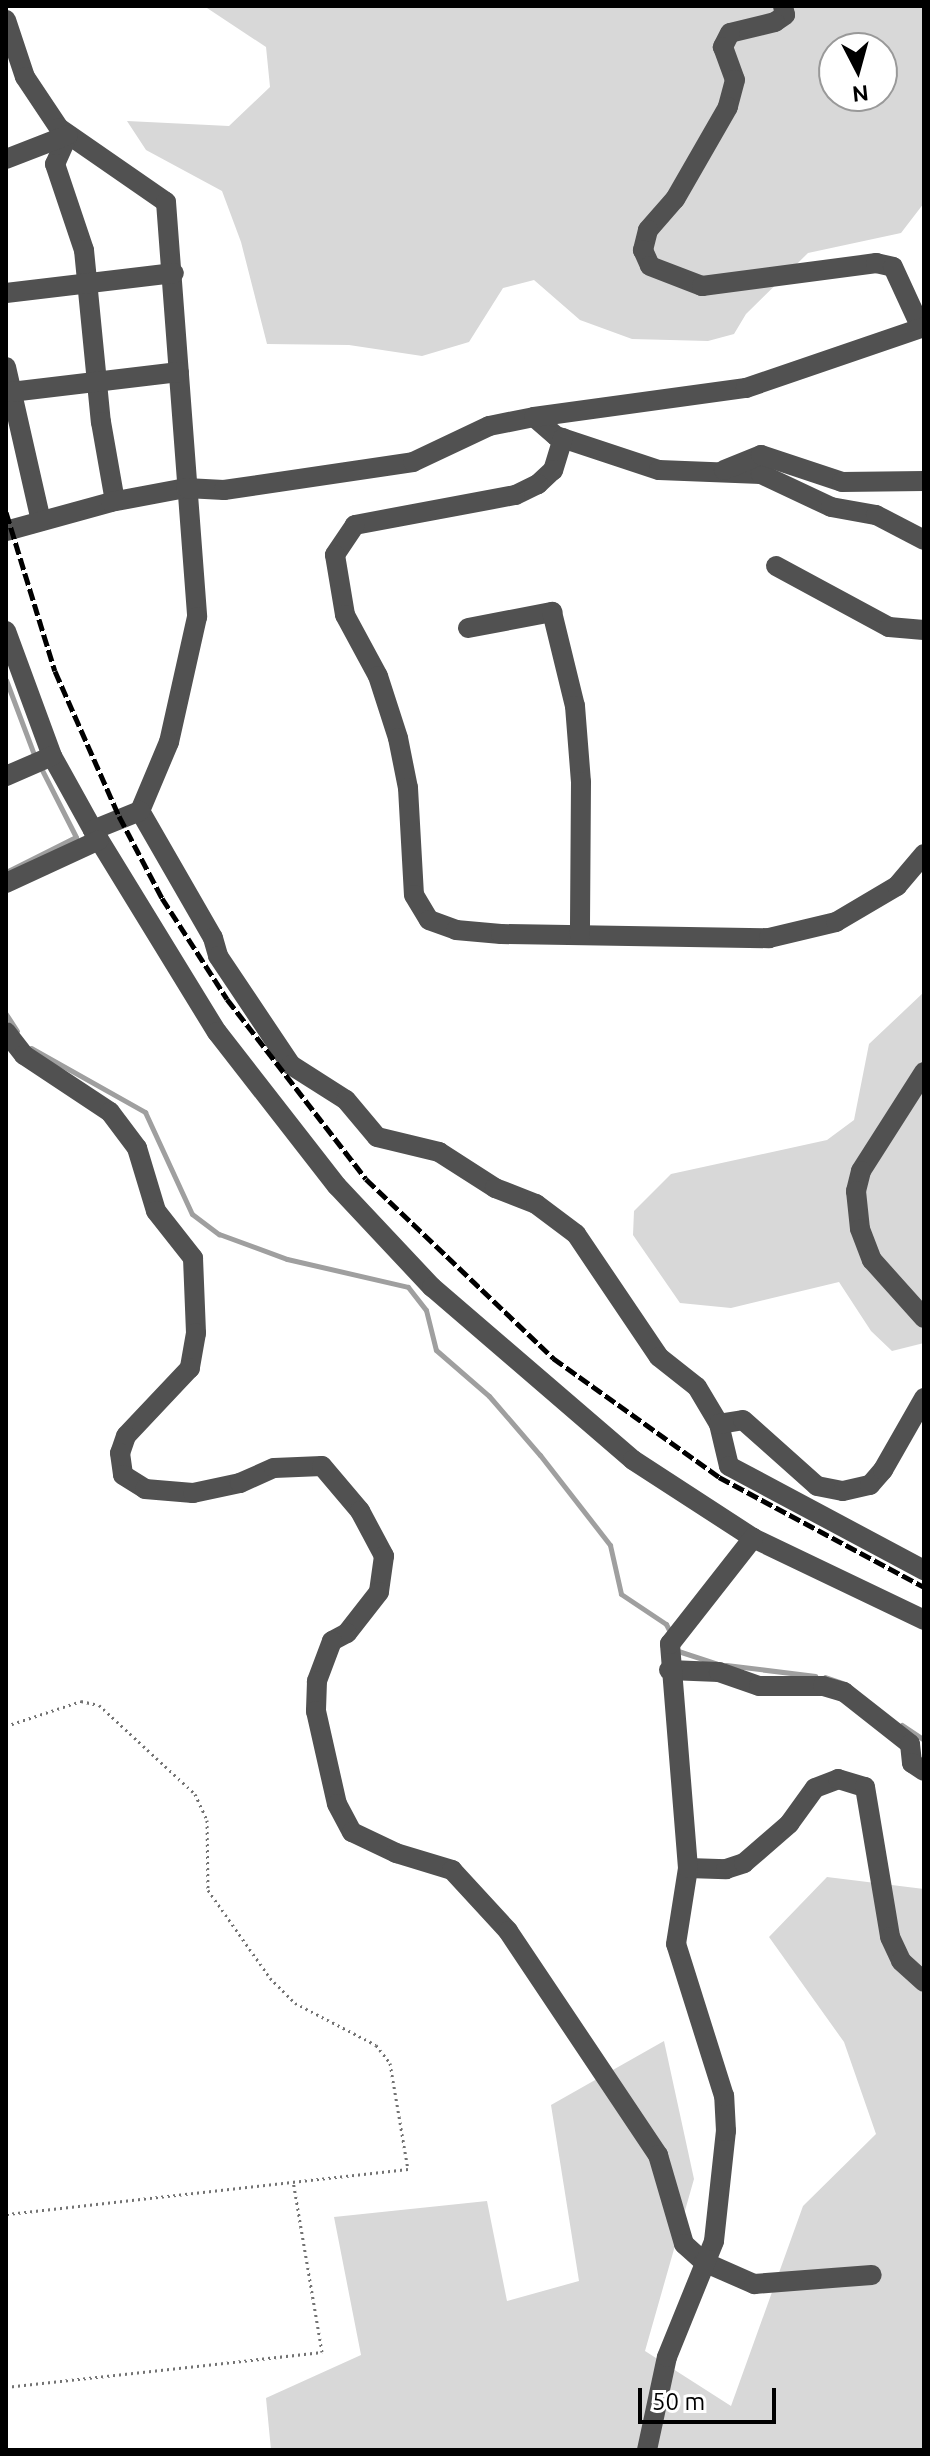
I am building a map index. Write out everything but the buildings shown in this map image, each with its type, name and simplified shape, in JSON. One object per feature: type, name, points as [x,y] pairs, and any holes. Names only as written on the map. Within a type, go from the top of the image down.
[{"type":"street","points":[[6,531],[115,501],[186,488],[224,490],[413,462],[489,426],[746,388],[922,328],[893,267],[876,263],[702,286],[650,266],[643,250],[648,230],[675,199],[728,107],[735,80],[723,47],[730,33],[775,22],[785,15],[783,6]]},
{"type":"street","points":[[6,20],[25,77],[68,135],[166,202],[174,273],[197,617],[169,742],[140,811],[6,883]]},
{"type":"street","points":[[6,159],[68,135]]},
{"type":"street","points":[[68,135],[57,155],[57,173],[79,233],[88,283],[96,382],[115,501]]},
{"type":"street","points":[[6,293],[174,273]]},
{"type":"street","points":[[6,367],[41,521]]},
{"type":"street","points":[[11,392],[179,372]]},
{"type":"street","points":[[534,417],[563,438],[659,470],[761,474],[831,507],[876,515],[924,540]]},
{"type":"street","points":[[563,438],[553,470],[538,484],[515,495],[355,525],[335,555],[345,615],[378,676],[398,738],[408,788],[414,895],[429,920],[456,930],[769,938],[836,922],[897,886],[924,854]]},
{"type":"street","points":[[717,473],[761,455],[842,482],[924,481]]},
{"type":"street","points":[[776,566],[889,627],[924,630]]},
{"type":"street","points":[[468,628],[552,612],[575,706],[581,782],[580,935]]},
{"type":"street","points":[[6,631],[52,756],[96,835],[217,1032],[337,1186],[432,1287],[525,1371],[633,1460],[753,1538],[924,1620]]},
{"type":"street","points":[[6,776],[52,756]]},
{"type":"street","points":[[140,811],[213,938],[218,956],[291,1065],[346,1100],[377,1137],[439,1152],[495,1188],[536,1204],[576,1234],[659,1357],[697,1387],[719,1424],[729,1466],[924,1570]]},
{"type":"street","points":[[6,1032],[24,1055],[110,1112],[137,1148],[156,1211],[193,1258],[196,1333],[190,1368],[126,1436],[120,1453],[123,1475],[145,1489],[193,1493],[240,1483],[274,1468],[322,1466],[360,1511],[384,1556],[379,1592],[347,1633],[332,1641],[317,1681],[316,1711],[337,1804],[352,1832],[396,1853],[452,1870],[508,1931],[658,2155],[684,2244],[704,2262],[754,2284],[872,2275]]},
{"type":"street","points":[[924,1072],[861,1171],[856,1191],[860,1229],[872,1260],[924,1318]]},
{"type":"street","points":[[719,1424],[743,1420],[817,1486],[843,1491],[870,1485],[883,1470],[924,1398]]},
{"type":"street","points":[[647,2450],[667,2357],[714,2241],[726,2131],[724,2096],[676,1944],[688,1868],[681,1737],[669,1670],[670,1644],[753,1538]]},
{"type":"street","points":[[669,1670],[719,1672],[759,1686],[823,1686],[844,1692],[917,1743],[912,1763],[924,1771]]},
{"type":"street","points":[[688,1868],[726,1869],[744,1863],[789,1824],[815,1788],[838,1779],[865,1787],[890,1937],[901,1961],[924,1982]]},
{"type":"path","points":[[6,1726],[81,1701],[117,1716],[195,1794],[207,1820],[208,1890],[270,1978],[295,2003],[376,2045],[390,2063],[408,2169],[6,2214]]},
{"type":"path","points":[[6,2387],[322,2352],[293,2180]]},
{"type":"shaded area","points":[[204,6],[924,6],[924,203],[901,233],[808,253],[746,314],[734,334],[708,341],[632,339],[580,320],[534,280],[503,288],[469,342],[422,356],[349,345],[267,344],[241,242],[222,191],[146,150],[127,121],[229,126],[270,87],[266,47]]},
{"type":"shaded area","points":[[924,992],[924,1343],[892,1351],[871,1331],[839,1282],[731,1308],[680,1303],[633,1235],[634,1211],[671,1174],[827,1140],[854,1120],[869,1044]]},
{"type":"shaded area","points":[[827,1877],[924,1889],[924,2450],[271,2450],[266,2398],[361,2355],[334,2217],[487,2201],[507,2301],[579,2281],[551,2105],[664,2041],[694,2179],[645,2351],[731,2406],[803,2206],[876,2134],[844,2042],[769,1937]]},
{"type":"waterway","points":[[6,680],[36,760]]},
{"type":"waterway","points":[[6,872],[76,837],[41,768]]},
{"type":"waterway","points":[[6,1014],[17,1031]]},
{"type":"waterway","points":[[31,1048],[145,1112],[192,1214],[219,1234],[287,1259],[408,1287],[426,1310],[436,1350],[489,1396],[540,1455],[610,1545],[621,1594],[666,1624],[671,1634]]},
{"type":"waterway","points":[[678,1651],[716,1663]]},
{"type":"waterway","points":[[726,1665],[815,1676]]},
{"type":"waterway","points":[[825,1677],[845,1684]]},
{"type":"waterway","points":[[902,1725],[924,1740]]},
{"type":"railway","points":[[6,512],[55,671],[119,816],[162,898],[227,999],[366,1179],[553,1358],[719,1477],[924,1587]]}]
